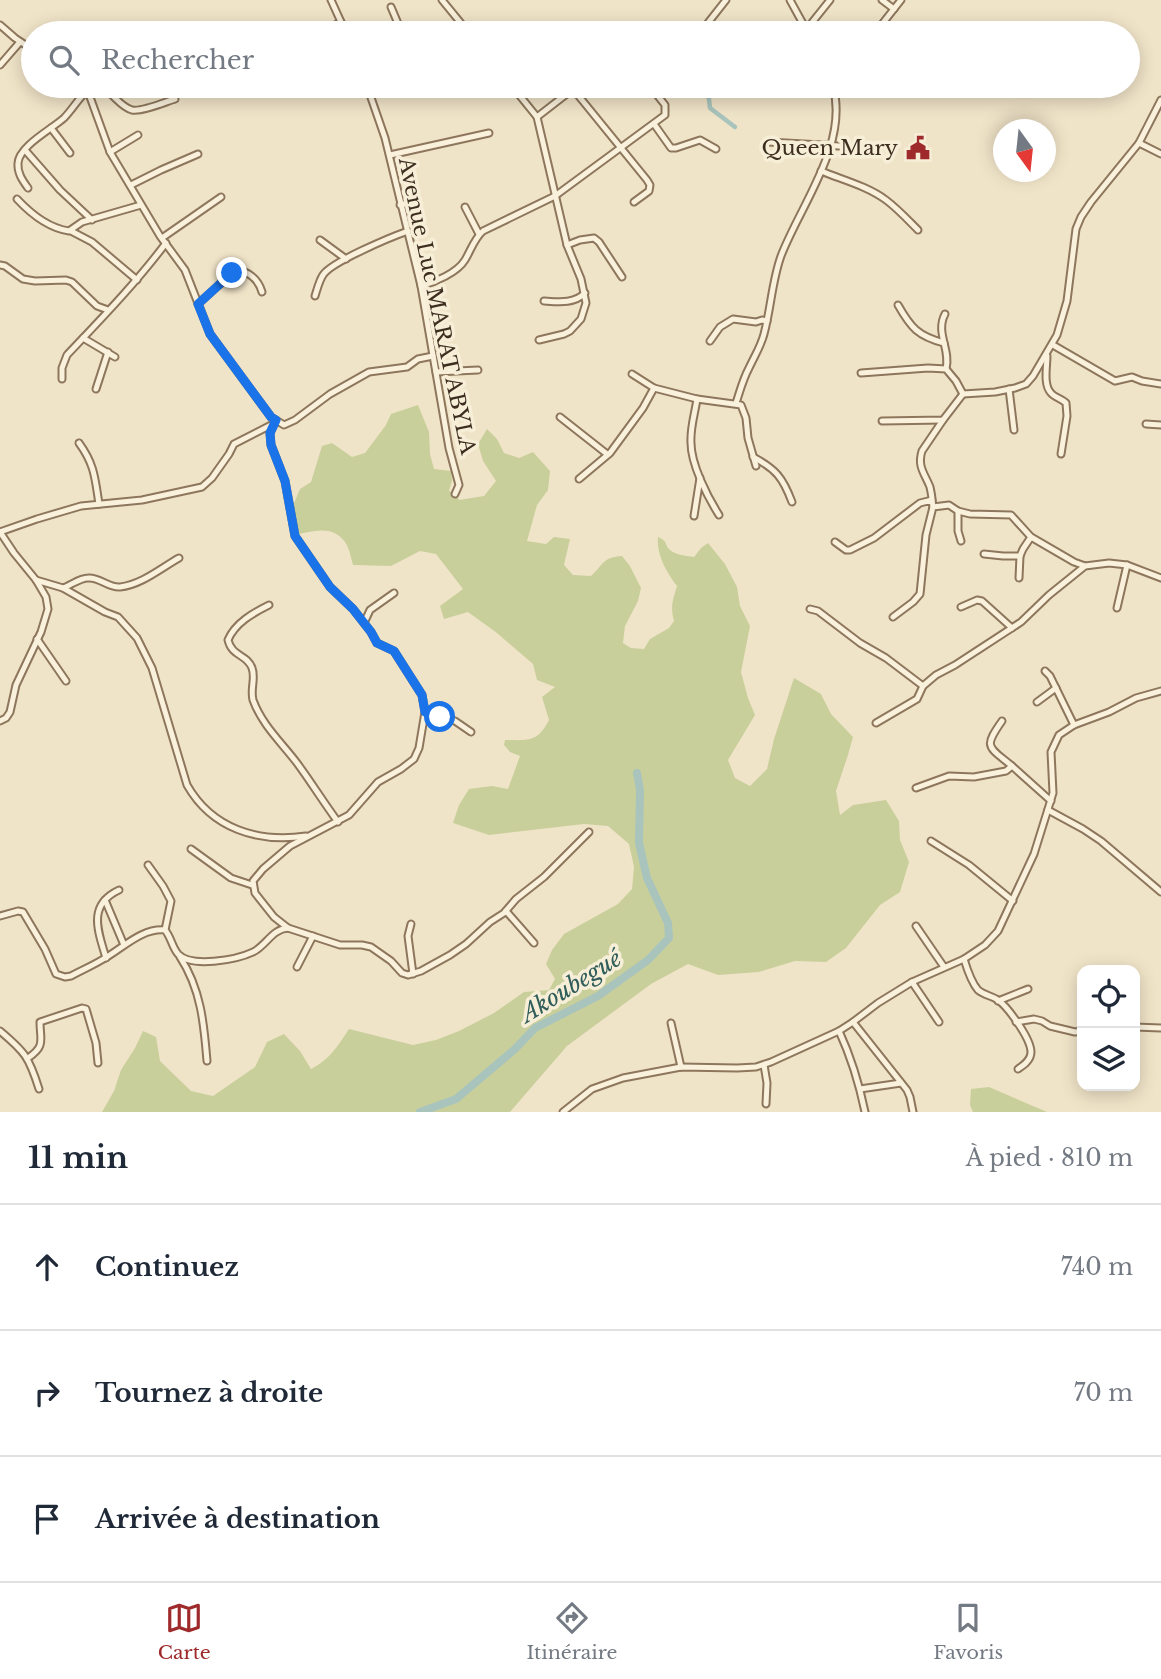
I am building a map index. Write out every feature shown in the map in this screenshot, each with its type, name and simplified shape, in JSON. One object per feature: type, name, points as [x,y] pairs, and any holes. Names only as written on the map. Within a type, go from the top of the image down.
[{"type":"street","points":[[331,0],[341,21]]},
{"type":"street","points":[[442,0],[459,21]]},
{"type":"street","points":[[709,21],[726,0]]},
{"type":"street","points":[[790,0],[801,21]]},
{"type":"street","points":[[815,21],[830,0]]},
{"type":"street","points":[[882,0],[894,9]]},
{"type":"street","points":[[884,21],[901,0]]},
{"type":"street","points":[[391,7],[397,21]]},
{"type":"street","points":[[0,25],[20,42],[0,65]]},
{"type":"street","points":[[28,188],[19,173],[19,158],[65,116],[79,98]]},
{"type":"street","points":[[92,98],[110,152],[141,205],[185,270],[210,334],[275,421],[284,425],[369,372],[407,367],[418,359],[433,356]]},
{"type":"street","points":[[116,98],[127,108],[136,110],[176,99]]},
{"type":"street","name":"Avenue Luc MARAT ABYLA","points":[[372,98],[390,155],[421,286],[449,448],[459,485],[455,494]]},
{"type":"street","points":[[524,98],[537,117],[567,245],[581,279],[586,303],[581,319],[570,331],[539,340]]},
{"type":"street","points":[[537,117],[561,98]]},
{"type":"street","points":[[583,98],[650,185],[649,191],[634,202]]},
{"type":"street","points":[[421,286],[460,267],[479,234],[555,196],[654,124],[666,111],[660,98]]},
{"type":"street","points":[[737,403],[743,380],[760,346],[780,259],[821,171],[830,144],[837,119],[835,98]]},
{"type":"street","points":[[893,617],[920,594],[926,535],[933,503],[930,487],[922,473],[920,457],[927,443],[963,394],[1009,389],[1026,384],[1033,376],[1053,345],[1067,301],[1079,223],[1091,202],[1139,143],[1161,102]]},
{"type":"street","points":[[654,124],[671,148],[700,140],[716,149]]},
{"type":"street","points":[[51,128],[70,153]]},
{"type":"street","points":[[390,155],[489,133]]},
{"type":"street","points":[[110,152],[138,135]]},
{"type":"street","points":[[768,142],[875,148]]},
{"type":"street","points":[[1139,143],[1161,154]]},
{"type":"street","points":[[25,150],[60,190],[92,220]]},
{"type":"street","points":[[131,185],[198,154]]},
{"type":"street","points":[[821,171],[850,181],[885,199],[918,230]]},
{"type":"street","points":[[62,379],[62,368],[67,355],[137,280],[164,241],[221,197]]},
{"type":"street","points":[[17,199],[28,211],[51,226],[71,231],[92,242],[137,280]]},
{"type":"street","points":[[400,205],[413,202]]},
{"type":"street","points":[[71,231],[82,222],[141,205]]},
{"type":"street","points":[[466,207],[479,234]]},
{"type":"street","points":[[315,296],[323,274],[337,263],[408,231]]},
{"type":"street","points":[[567,245],[594,238],[622,277]]},
{"type":"street","points":[[320,240],[346,259]]},
{"type":"street","points":[[0,265],[23,279],[72,282],[97,306],[108,310]]},
{"type":"street","points":[[198,304],[232,273],[240,270],[253,277],[260,284],[262,292]]},
{"type":"street","points":[[544,301],[566,302],[585,293]]},
{"type":"street","points":[[898,304],[915,329],[929,339],[944,343]]},
{"type":"street","points":[[945,314],[940,330],[948,361],[946,369]]},
{"type":"street","points":[[710,341],[720,327],[733,319],[767,321]]},
{"type":"street","points":[[83,338],[115,357]]},
{"type":"street","points":[[1053,345],[1115,381],[1132,377],[1142,382],[1161,384]]},
{"type":"street","points":[[96,389],[108,352]]},
{"type":"street","points":[[1048,353],[1048,390],[1066,403],[1067,416],[1061,454]]},
{"type":"street","points":[[861,373],[946,369],[963,394]]},
{"type":"street","points":[[436,372],[478,370]]},
{"type":"street","points":[[632,373],[654,388],[697,399],[741,405],[756,466]]},
{"type":"street","points":[[579,480],[610,453],[654,388]]},
{"type":"street","points":[[1009,389],[1014,430]]},
{"type":"street","points":[[697,399],[691,443],[700,478],[719,515]]},
{"type":"street","points":[[560,417],[607,454]]},
{"type":"street","points":[[882,421],[943,420]]},
{"type":"street","points":[[0,721],[10,712],[16,685],[48,610],[46,597],[36,580],[0,532],[81,506],[142,500],[202,486],[212,478],[234,444],[275,421]]},
{"type":"street","points":[[275,421],[270,433],[271,445],[285,481],[295,536],[330,587],[364,622],[377,643],[394,651],[422,695],[425,712],[419,748],[414,759],[407,766],[378,782],[349,815],[290,846],[255,877],[252,885],[255,893],[288,928],[340,944],[371,947],[391,961],[402,973],[413,974],[466,944],[544,877],[589,832]]},
{"type":"street","points":[[1146,424],[1161,425]]},
{"type":"street","points":[[79,443],[93,467],[99,504]]},
{"type":"street","points":[[753,457],[777,473],[792,502]]},
{"type":"street","points":[[694,516],[700,478]]},
{"type":"street","points":[[835,542],[850,550],[874,538],[920,503],[933,503],[949,505],[970,514],[1011,515],[1031,537],[1074,562],[1085,566],[1109,563],[1127,565],[1161,578]]},
{"type":"street","points":[[958,510],[961,541]]},
{"type":"street","points":[[1019,578],[1020,556],[1031,537]]},
{"type":"street","points":[[984,554],[1020,556]]},
{"type":"street","points":[[63,588],[89,577],[120,587],[143,579],[179,558]]},
{"type":"street","points":[[1117,608],[1127,565]]},
{"type":"street","points":[[876,723],[917,699],[923,686],[936,675],[1028,617],[1049,595],[1085,566]]},
{"type":"street","points":[[36,580],[63,588],[118,617],[137,638],[152,668],[187,785],[207,811],[228,825],[259,836],[309,836]]},
{"type":"street","points":[[364,622],[370,610],[394,593]]},
{"type":"street","points":[[961,607],[973,601],[982,601],[1013,628]]},
{"type":"street","points":[[269,605],[235,628],[228,640],[230,648],[251,664],[253,699],[268,728],[338,822]]},
{"type":"street","points":[[810,609],[824,615],[923,686]]},
{"type":"street","points":[[37,639],[66,681]]},
{"type":"street","points":[[1045,671],[1074,725]]},
{"type":"street","points":[[1037,702],[1056,688]]},
{"type":"street","points":[[563,1112],[592,1089],[631,1076],[681,1067],[737,1068],[764,1065],[839,1031],[912,982],[964,959],[985,945],[998,931],[1034,854],[1051,801],[1053,785],[1050,759],[1059,735],[1074,725],[1145,694],[1161,691]]},
{"type":"street","points":[[425,712],[455,721],[471,732]]},
{"type":"street","points":[[1002,721],[990,738],[990,746],[1051,801]]},
{"type":"street","points":[[916,788],[949,776],[974,777],[1006,771],[1012,766]]},
{"type":"street","points":[[1048,810],[1101,841],[1161,891]]},
{"type":"street","points":[[288,837],[290,846]]},
{"type":"street","points":[[930,841],[969,865],[1013,901]]},
{"type":"street","points":[[191,849],[231,878],[252,885]]},
{"type":"street","points":[[148,865],[171,901],[165,930]]},
{"type":"street","points":[[106,958],[97,923],[99,909],[105,900],[119,890]]},
{"type":"street","points":[[105,900],[124,945]]},
{"type":"street","points":[[506,911],[534,943]]},
{"type":"street","points":[[0,916],[23,912],[59,976],[71,976],[146,933],[165,930],[194,982],[200,1005],[207,1061]]},
{"type":"street","points":[[277,931],[278,920]]},
{"type":"street","points":[[411,925],[408,936],[413,974]]},
{"type":"street","points":[[916,926],[944,967]]},
{"type":"street","points":[[178,955],[201,962],[234,957],[256,950],[277,931],[288,928]]},
{"type":"street","points":[[297,967],[313,936]]},
{"type":"street","points":[[964,959],[978,989],[998,1001],[1016,1022],[1031,1051],[1029,1060],[1018,1069]]},
{"type":"street","points":[[912,982],[939,1022]]},
{"type":"street","points":[[998,1001],[1028,989]]},
{"type":"street","points":[[28,1058],[40,1047],[40,1022],[82,1008],[86,1009],[94,1034],[98,1063]]},
{"type":"street","points":[[1016,1022],[1034,1019],[1050,1026],[1077,1032]]},
{"type":"street","points":[[853,1022],[901,1083],[910,1097],[913,1112]]},
{"type":"street","points":[[670,1023],[681,1067]]},
{"type":"street","points":[[1140,1027],[1161,1028]]},
{"type":"street","points":[[0,1031],[28,1058],[39,1089]]},
{"type":"street","points":[[839,1031],[852,1059],[865,1112]]},
{"type":"street","points":[[764,1065],[766,1104]]},
{"type":"street","points":[[860,1089],[901,1083]]},
{"type":"green space","points":[[418,405],[429,432],[434,469],[451,471],[449,491],[457,495],[459,500],[484,496],[496,481],[483,461],[478,444],[487,429],[497,439],[504,453],[519,458],[533,452],[550,471],[548,490],[537,505],[527,541],[546,544],[554,537],[570,539],[564,565],[573,575],[591,576],[607,560],[622,556],[641,588],[638,601],[625,626],[623,643],[631,648],[644,649],[650,639],[669,628],[674,621],[672,607],[677,586],[660,557],[658,537],[672,552],[694,557],[708,543],[725,564],[737,587],[740,606],[750,626],[741,672],[755,715],[728,760],[735,778],[750,786],[767,769],[794,678],[821,694],[831,714],[853,737],[836,791],[840,815],[853,805],[886,800],[899,821],[900,840],[909,862],[900,892],[880,905],[846,948],[826,962],[795,961],[759,972],[718,975],[688,964],[651,984],[567,1046],[510,1112],[102,1112],[143,1031],[156,1037],[160,1061],[191,1091],[213,1096],[255,1067],[267,1042],[284,1034],[300,1051],[311,1069],[328,1057],[349,1029],[413,1045],[459,1031],[494,1013],[524,992],[549,990],[555,979],[546,964],[564,934],[618,904],[632,889],[634,867],[629,844],[608,826],[584,824],[489,835],[453,823],[459,805],[469,789],[492,786],[508,789],[520,756],[510,752],[504,745],[505,740],[531,739],[540,733],[549,720],[542,697],[555,687],[537,680],[533,664],[468,612],[444,619],[440,606],[463,589],[436,554],[420,551],[391,566],[353,565],[346,544],[335,533],[322,531],[296,535],[292,508],[300,489],[311,482],[322,446],[332,443],[352,457],[365,453],[391,414]]},
{"type":"green space","points":[[989,1087],[1047,1112],[973,1112],[970,1105],[971,1089]]},
{"type":"waterway","points":[[708,98],[710,108],[735,127]]},
{"type":"waterway","name":"Akoubegué","points":[[420,1112],[456,1099],[515,1049],[535,1028],[598,996],[648,960],[669,938],[668,923],[647,878],[639,843],[640,790],[637,773]]},
{"type":"place","name":"Queen Mary","points":[[918,148]]},
{"type":"route","points":[[232,273],[198,304],[210,334],[271,417],[276,420],[270,433],[271,445],[282,469],[295,536],[330,587],[353,609],[377,643],[394,651],[422,695],[425,712],[440,717]]}]
